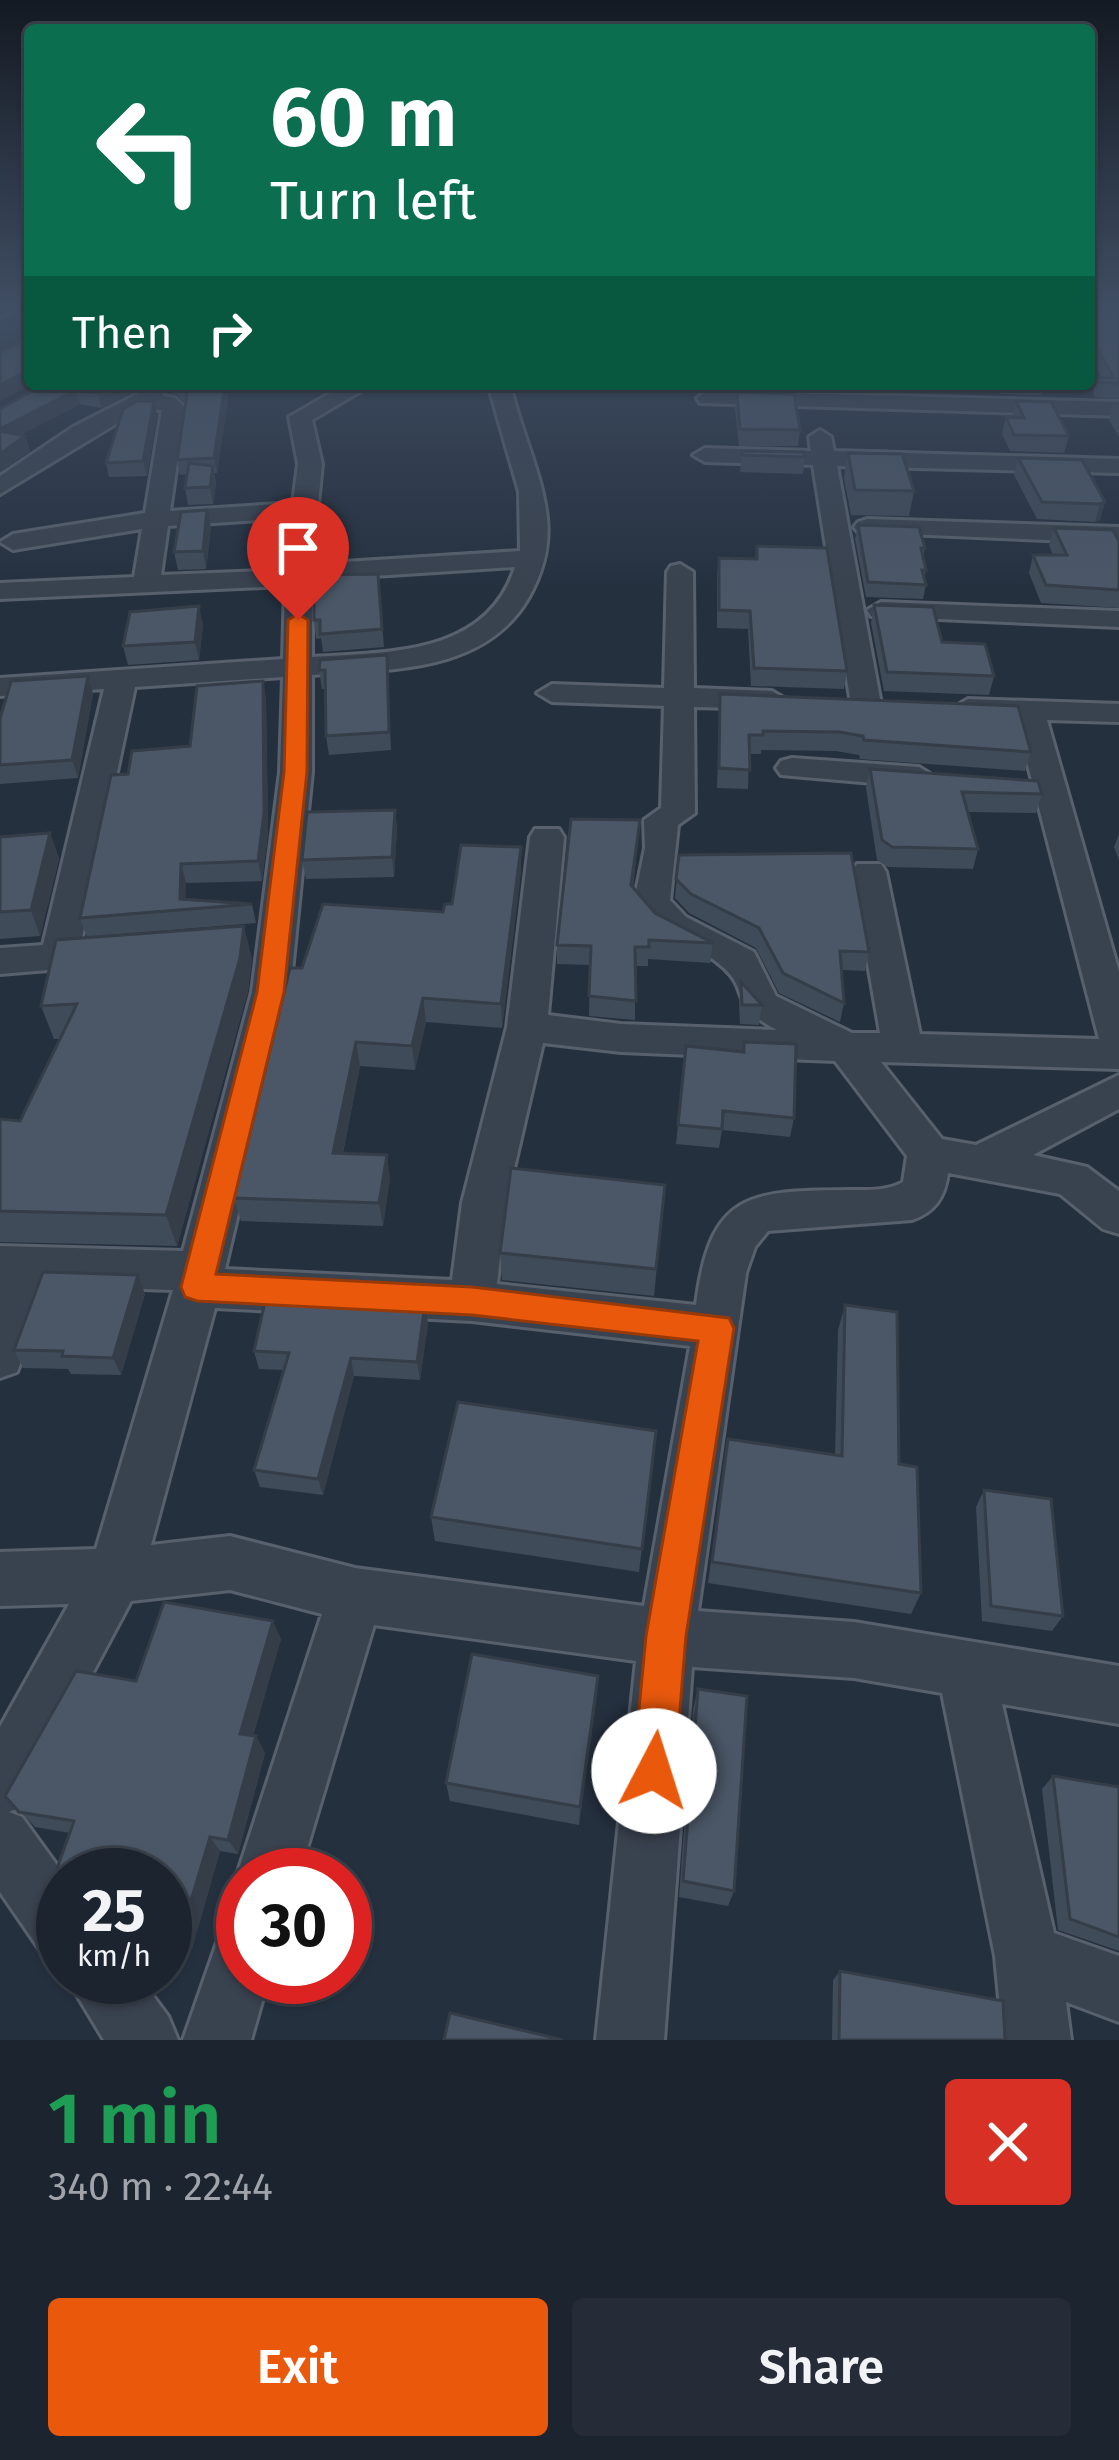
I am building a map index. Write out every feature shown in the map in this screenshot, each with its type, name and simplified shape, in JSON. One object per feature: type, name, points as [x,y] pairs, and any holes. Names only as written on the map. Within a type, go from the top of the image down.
[{"type":"street","points":[[0,487],[81,432],[139,401]]},
{"type":"street","points":[[0,1786],[115,1576],[199,1279],[271,992],[296,772],[298,575],[310,464],[300,417],[330,401]]},
{"type":"street","points":[[0,687],[413,659],[453,651],[482,636],[510,606],[534,558],[532,494],[504,401]]},
{"type":"street","points":[[814,401],[867,704]]},
{"type":"street","points":[[859,401],[1096,443]]},
{"type":"street","points":[[1073,401],[1119,496]]},
{"type":"street","points":[[134,404],[167,403],[174,408],[155,519],[137,584]]},
{"type":"street","points":[[1096,443],[1119,409]]},
{"type":"street","points":[[705,455],[824,458],[1096,443]]},
{"type":"street","points":[[12,541],[155,519],[304,510]]},
{"type":"street","points":[[835,526],[1119,535]]},
{"type":"street","points":[[0,568],[12,541]]},
{"type":"street","points":[[12,541],[137,584]]},
{"type":"street","points":[[0,591],[534,558]]},
{"type":"street","points":[[630,2040],[666,1636],[728,1250],[760,1212],[912,1202],[924,1188],[928,1153],[846,1047],[761,1005],[741,961],[673,926],[652,902],[662,848],[661,820],[678,813],[683,698],[680,572]]},
{"type":"street","points":[[852,609],[1119,619]]},
{"type":"street","points":[[59,956],[122,677]]},
{"type":"street","points":[[552,693],[801,701]]},
{"type":"street","points":[[936,706],[1119,713]]},
{"type":"street","points":[[1029,710],[1119,1041]]},
{"type":"street","points":[[792,768],[942,779]]},
{"type":"street","points":[[1007,784],[1050,787]]},
{"type":"street","points":[[472,1301],[484,1203],[527,1027],[547,837]]},
{"type":"street","points":[[869,872],[903,1049]]},
{"type":"street","points":[[233,944],[276,940]]},
{"type":"street","points":[[0,961],[124,951]]},
{"type":"street","points":[[527,1027],[621,1038],[1119,1054]]},
{"type":"street","points":[[985,1160],[1119,1090]]},
{"type":"street","points":[[928,1153],[1072,1179],[1119,1216]]},
{"type":"street","points":[[0,1357],[17,1264],[472,1301],[717,1328]]},
{"type":"street","points":[[0,1579],[115,1576],[230,1563],[355,1595],[666,1636],[854,1650],[1119,1695]]},
{"type":"street","points":[[276,1848],[355,1595]]},
{"type":"street","points":[[966,1670],[1027,1956],[1037,2040]]},
{"type":"street","points":[[0,1839],[36,1889]]},
{"type":"street","points":[[1027,1956],[1119,1988]]},
{"type":"street","points":[[118,2004],[144,2040]]},
{"type":"street","points":[[217,2040],[228,2004]]},
{"type":"building","points":[[14,401],[54,401],[0,429],[0,409]]},
{"type":"building","points":[[137,401],[154,401],[143,461],[106,463],[123,409]]},
{"type":"building","points":[[186,401],[222,401],[214,458],[177,460]]},
{"type":"building","points":[[738,401],[795,401],[800,430],[740,429]]},
{"type":"building","points":[[1016,401],[1051,402],[1069,436],[1014,435],[1006,417],[1024,418]]},
{"type":"building","points":[[0,431],[25,436],[0,454]]},
{"type":"building","points":[[742,451],[804,452],[805,457],[742,455]]},
{"type":"building","points":[[848,453],[902,454],[914,491],[855,490]]},
{"type":"building","points":[[1018,458],[1082,460],[1105,502],[1042,502]]},
{"type":"building","points":[[189,463],[213,466],[210,487],[185,488]]},
{"type":"building","points":[[207,510],[203,551],[174,552],[181,512]]},
{"type":"building","points":[[858,525],[919,527],[926,585],[868,582]]},
{"type":"building","points":[[1054,528],[1113,530],[1119,541],[1119,590],[1046,585],[1033,555],[1067,555]]},
{"type":"building","points":[[757,546],[827,548],[847,671],[754,668],[750,611],[719,610],[719,558],[757,559]]},
{"type":"building","points":[[378,574],[382,629],[320,634],[320,620],[314,620],[314,575]]},
{"type":"building","points":[[874,605],[933,607],[942,642],[985,644],[994,676],[887,672]]},
{"type":"building","points":[[199,606],[195,642],[123,646],[130,612]]},
{"type":"building","points":[[387,655],[389,732],[326,736],[325,670],[319,670],[320,660]]},
{"type":"building","points":[[88,676],[72,760],[0,765],[0,719],[11,681]]},
{"type":"building","points":[[263,681],[264,813],[258,861],[181,864],[180,899],[252,904],[80,918],[111,775],[128,774],[132,751],[190,746],[197,686]]},
{"type":"building","points":[[720,694],[1018,706],[1031,752],[864,740],[839,732],[763,731],[763,735],[749,735],[750,770],[719,768]]},
{"type":"building","points":[[870,769],[1038,781],[1042,794],[962,792],[978,849],[892,847],[882,840]]},
{"type":"building","points":[[395,810],[392,857],[302,860],[307,812]]},
{"type":"building","points":[[571,819],[640,820],[631,885],[655,913],[713,943],[649,940],[649,947],[635,947],[636,1001],[589,996],[591,946],[557,945]]},
{"type":"building","points":[[50,833],[31,910],[0,912],[0,837]]},
{"type":"building","points":[[461,845],[521,847],[501,1004],[423,998],[412,1046],[356,1042],[333,1153],[387,1155],[379,1203],[234,1198],[290,968],[302,968],[323,904],[443,912],[445,904],[452,904]]},
{"type":"building","points":[[851,853],[869,952],[840,951],[844,1003],[783,973],[759,928],[691,894],[676,879],[679,855]]},
{"type":"building","points":[[244,926],[240,958],[166,1215],[0,1211],[0,1119],[20,1121],[77,1004],[41,1006],[56,940]]},
{"type":"building","points":[[741,982],[762,1005],[742,1005]]},
{"type":"building","points":[[744,1042],[796,1044],[794,1118],[723,1111],[722,1129],[678,1125],[686,1046],[744,1052]]},
{"type":"building","points":[[511,1168],[665,1185],[656,1269],[500,1253]]},
{"type":"building","points":[[43,1272],[138,1275],[113,1358],[14,1350]]},
{"type":"building","points":[[266,1297],[425,1305],[417,1362],[351,1358],[318,1479],[254,1470],[289,1353],[254,1351]]},
{"type":"building","points":[[845,1305],[897,1312],[899,1464],[917,1467],[921,1593],[712,1562],[728,1439],[842,1456]]},
{"type":"building","points":[[458,1402],[656,1431],[642,1549],[431,1517]]},
{"type":"building","points":[[984,1490],[1051,1499],[1063,1616],[991,1606]]},
{"type":"building","points":[[164,1602],[273,1621],[240,1734],[256,1736],[228,1840],[210,1837],[192,1897],[192,1848],[64,1848],[74,1821],[19,1812],[5,1796],[76,1671],[136,1681]]},
{"type":"building","points":[[472,1654],[598,1676],[580,1807],[446,1783]]},
{"type":"building","points":[[698,1689],[747,1696],[734,1891],[683,1881]]},
{"type":"building","points":[[1053,1776],[1119,1787],[1119,1937],[1070,1919]]},
{"type":"building","points":[[840,1971],[1003,2001],[1005,2040],[839,2040]]},
{"type":"building","points":[[450,2013],[563,2040],[444,2040]]},
{"type":"route","points":[[298,620],[296,772],[271,992],[197,1287],[472,1301],[717,1328],[666,1636],[654,1771]]}]
